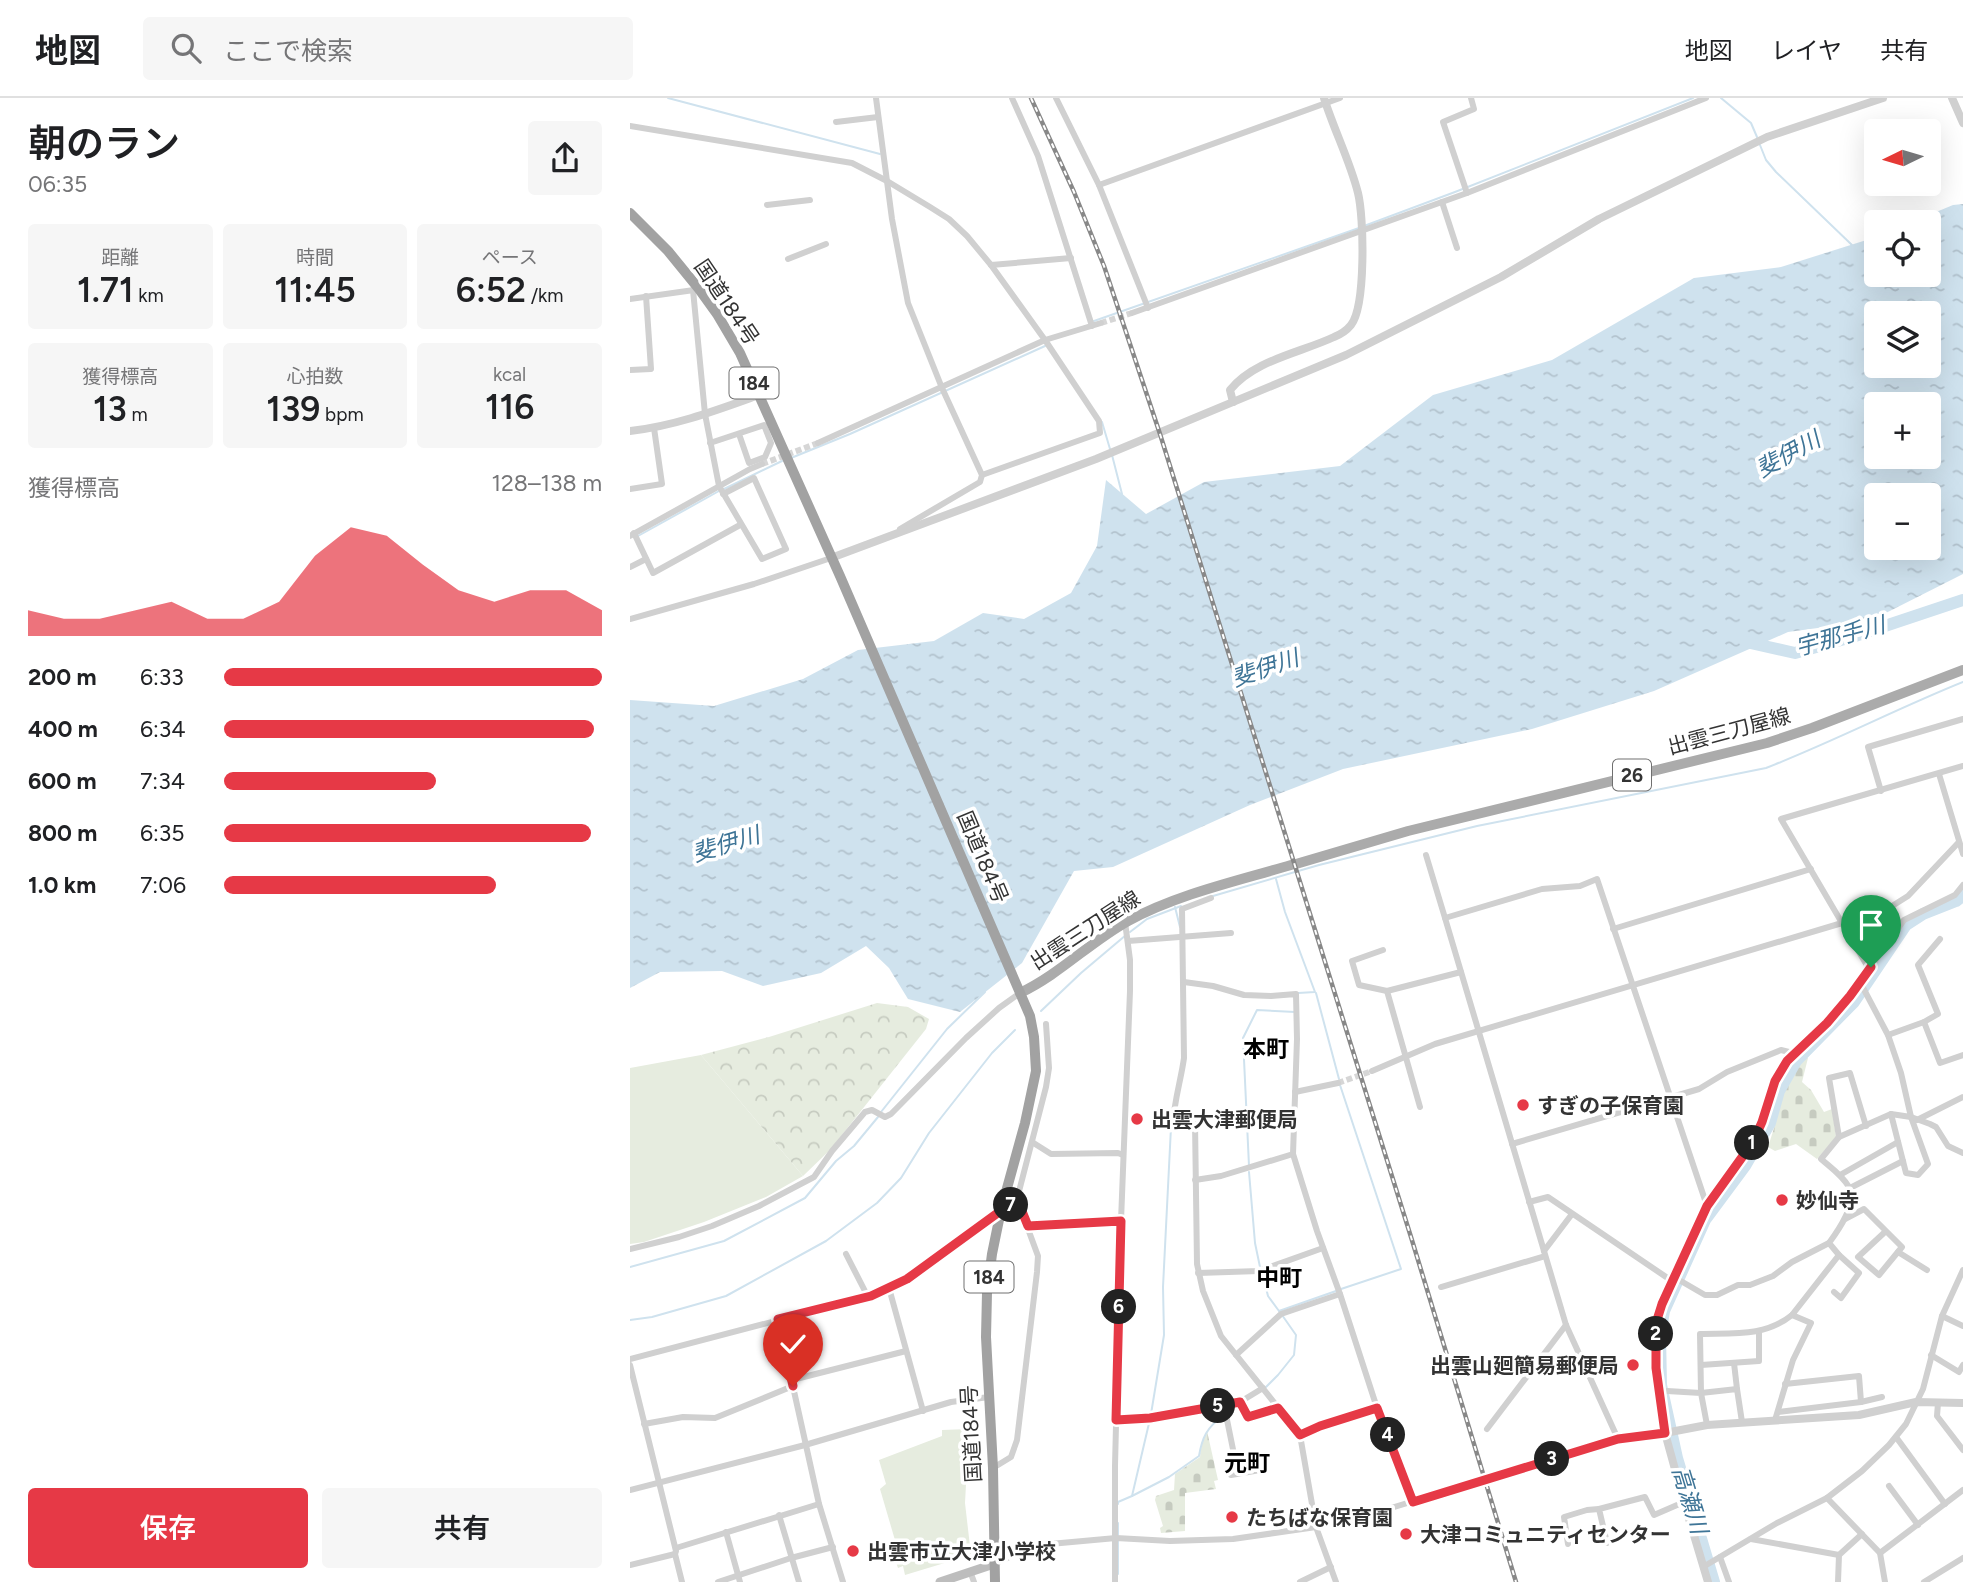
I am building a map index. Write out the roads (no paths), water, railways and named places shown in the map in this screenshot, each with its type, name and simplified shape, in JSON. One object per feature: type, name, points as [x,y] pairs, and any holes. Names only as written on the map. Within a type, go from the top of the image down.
[{"type":"highway","name":"国道184号","points":[[630,213],[668,251],[717,314],[740,353],[840,576],[1030,1016],[1036,1072],[1026,1123],[1001,1210],[987,1293],[995,1582]]},
{"type":"main road","name":"出雲三刀屋線","points":[[1020,993],[1038,985],[1100,938],[1154,907],[1408,831],[1767,743],[1963,670]]},
{"type":"main road","points":[[940,1582],[994,1564]]},
{"type":"street","points":[[876,98],[892,219],[908,303],[942,388],[982,475],[980,482],[880,541]]},
{"type":"street","points":[[1012,98],[1038,156],[1091,326]]},
{"type":"street","points":[[1056,98],[1099,185],[1148,307]]},
{"type":"street","points":[[1099,185],[1325,101],[1340,98]]},
{"type":"street","points":[[1467,193],[1443,122],[1474,109],[1471,98]]},
{"type":"street","points":[[1132,313],[1467,193],[1706,98]]},
{"type":"street","points":[[630,619],[754,584],[880,541],[1096,459],[1346,355],[1501,277],[1599,219],[1767,137],[1882,98]]},
{"type":"street","points":[[1952,98],[1963,122]]},
{"type":"street","points":[[1233,402],[1230,390],[1238,380],[1256,369],[1337,336],[1351,325],[1358,308],[1363,230],[1359,194],[1325,101]]},
{"type":"street","points":[[836,122],[878,117]]},
{"type":"street","points":[[630,126],[852,163],[949,219],[967,236],[1045,340],[1099,421],[1100,433],[982,475]]},
{"type":"street","points":[[767,205],[810,200]]},
{"type":"street","points":[[1442,202],[1457,248]]},
{"type":"street","points":[[788,259],[826,244]]},
{"type":"street","points":[[991,265],[1071,258]]},
{"type":"street","points":[[630,299],[696,289],[705,414],[719,486],[723,494],[740,525],[762,559],[786,549],[754,478],[723,494]]},
{"type":"street","points":[[630,370],[651,369],[646,296]]},
{"type":"street","points":[[818,443],[1045,340],[1101,323]]},
{"type":"street","points":[[630,431],[654,428],[705,414],[759,395]]},
{"type":"street","points":[[710,443],[764,425],[771,443],[765,457],[750,463],[739,434]]},
{"type":"street","points":[[630,489],[662,484],[654,428]]},
{"type":"street","points":[[740,525],[653,573],[632,535],[762,464]]},
{"type":"street","points":[[630,567],[646,559]]},
{"type":"street","points":[[1881,791],[1868,747],[1963,719]]},
{"type":"street","points":[[1869,969],[1781,819],[1963,766]]},
{"type":"street","points":[[1939,774],[1963,854]]},
{"type":"street","points":[[1372,1072],[1435,1044],[1881,913],[1908,896],[1959,842]]},
{"type":"street","points":[[1426,855],[1566,1325],[1618,1439]]},
{"type":"street","points":[[1613,929],[1811,869]]},
{"type":"street","points":[[1445,918],[1542,889],[1580,886],[1597,879],[1707,1206]]},
{"type":"street","points":[[1708,1582],[1665,1433],[1656,1368],[1656,1323],[1662,1304],[1707,1206],[1753,1142],[1775,1081],[1793,1055],[1827,1023],[1904,920],[1955,895],[1963,885]]},
{"type":"street","points":[[1210,898],[1182,909],[1184,1058],[1173,1124],[1195,1122],[1198,1273],[1221,1336],[1300,1435],[1316,1527],[1336,1582]]},
{"type":"street","points":[[1881,913],[1901,924]]},
{"type":"street","points":[[1115,1582],[1121,1221],[1130,1003],[1130,960],[1125,922]]},
{"type":"street","points":[[1128,941],[1231,933]]},
{"type":"street","points":[[1888,1035],[1938,1014],[1918,965],[1940,939]]},
{"type":"street","points":[[1383,950],[1352,961],[1359,985],[1387,991],[1461,972]]},
{"type":"street","points":[[1184,982],[1213,986],[1244,995],[1296,994],[1293,1154],[1377,1408],[1413,1502]]},
{"type":"street","points":[[1860,982],[1888,1035],[1928,1164],[1917,1175],[1906,1173],[1891,1115]]},
{"type":"street","points":[[1387,991],[1420,1107]]},
{"type":"street","points":[[630,1250],[712,1226],[759,1206],[814,1177],[865,1112],[872,1110],[879,1115],[891,1114],[966,1038],[1020,993]]},
{"type":"street","points":[[1924,1022],[1940,1063],[1963,1055]]},
{"type":"street","points":[[630,1360],[868,1297],[907,1279],[1013,1204],[1017,1199],[1046,1087],[1049,1069],[1046,1024]]},
{"type":"street","points":[[1512,1144],[1699,1089],[1727,1072],[1781,1050],[1793,1055]]},
{"type":"street","points":[[1839,1137],[1829,1078],[1850,1073],[1866,1125]]},
{"type":"street","points":[[1295,1092],[1338,1083]]},
{"type":"street","points":[[1914,1119],[1963,1097]]},
{"type":"street","points":[[1529,1202],[1548,1197],[1673,1279],[1705,1295],[1717,1295],[1738,1285],[1773,1276],[1829,1243],[1848,1213],[1851,1194],[1850,1188],[1840,1175],[1821,1159],[1839,1137],[1891,1115],[1936,1127],[1948,1146],[1963,1153]]},
{"type":"street","points":[[1032,1142],[1051,1154],[1118,1153],[1123,1156]]},
{"type":"street","points":[[1840,1175],[1898,1142]]},
{"type":"street","points":[[1195,1180],[1221,1176],[1293,1154]]},
{"type":"street","points":[[1850,1188],[1903,1161]]},
{"type":"street","points":[[993,1468],[1011,1457],[1017,1440],[1037,1272],[1038,1256],[1017,1199]]},
{"type":"street","points":[[1843,1220],[1864,1209],[1886,1231],[1902,1247],[1880,1275],[1858,1257],[1886,1231]]},
{"type":"street","points":[[1441,1287],[1544,1253],[1572,1214]]},
{"type":"street","points":[[1028,1226],[1121,1221]]},
{"type":"street","points":[[1829,1243],[1859,1273],[1841,1298],[1834,1292]]},
{"type":"street","points":[[1198,1273],[1259,1271],[1323,1248]]},
{"type":"street","points":[[1898,1251],[1927,1270]]},
{"type":"street","points":[[846,1254],[868,1297]]},
{"type":"street","points":[[1707,1425],[1701,1393],[1700,1334],[1759,1332],[1775,1327],[1792,1315],[1839,1255]]},
{"type":"street","points":[[1703,1566],[1827,1497],[1862,1471],[1896,1437],[1906,1424],[1923,1389],[1942,1316],[1962,1274]]},
{"type":"street","points":[[889,1287],[923,1411]]},
{"type":"street","points":[[1236,1356],[1281,1314],[1340,1294]]},
{"type":"street","points":[[1776,1416],[1793,1360],[1811,1322],[1792,1315]]},
{"type":"street","points":[[1942,1316],[1963,1326]]},
{"type":"street","points":[[778,1319],[819,1504],[842,1582]]},
{"type":"street","points":[[1487,1429],[1566,1325]]},
{"type":"street","points":[[1701,1365],[1759,1361],[1759,1332]]},
{"type":"street","points":[[644,1424],[682,1417],[715,1418],[793,1383],[906,1351]]},
{"type":"street","points":[[1931,1355],[1959,1372],[1963,1365]]},
{"type":"street","points":[[1734,1363],[1742,1422]]},
{"type":"street","points":[[630,1365],[682,1582]]},
{"type":"street","points":[[1785,1384],[1859,1376],[1861,1402]]},
{"type":"street","points":[[1116,1420],[1150,1418],[1240,1402],[1263,1388]]},
{"type":"street","points":[[1667,1391],[1701,1393],[1737,1389]]},
{"type":"street","points":[[630,1490],[805,1445],[951,1402],[989,1397]]},
{"type":"street","points":[[994,1564],[1050,1544],[1116,1538],[1170,1541],[1233,1539],[1316,1527],[1413,1502],[1618,1439],[1742,1422],[1882,1397]]},
{"type":"street","points":[[1240,1402],[1248,1417],[1278,1408]]},
{"type":"street","points":[[1776,1416],[1858,1415],[1916,1402],[1963,1403]]},
{"type":"street","points":[[1938,1403],[1937,1416],[1963,1450]]},
{"type":"street","points":[[1224,1405],[1235,1474],[1266,1469]]},
{"type":"street","points":[[1300,1435],[1377,1408]]},
{"type":"street","points":[[1896,1437],[1945,1504]]},
{"type":"street","points":[[1889,1486],[1918,1525]]},
{"type":"street","points":[[1880,1553],[1963,1490]]},
{"type":"street","points":[[1567,1544],[1564,1517],[1645,1497],[1654,1515],[1684,1502]]},
{"type":"street","points":[[1827,1497],[1880,1553],[1885,1582]]},
{"type":"street","points":[[630,1565],[819,1504]]},
{"type":"street","points":[[1599,1510],[1606,1543]]},
{"type":"street","points":[[779,1515],[799,1582]]},
{"type":"street","points":[[726,1532],[739,1579]]},
{"type":"street","points":[[1838,1582],[1839,1555],[1862,1534]]},
{"type":"street","points":[[1751,1539],[1839,1555]]},
{"type":"street","points":[[718,1582],[739,1579],[791,1558],[833,1547]]},
{"type":"street","points":[[1720,1557],[1729,1582]]},
{"type":"street","points":[[1924,1582],[1963,1558]]},
{"type":"street","points":[[1300,1582],[1331,1567]]},
{"type":"street","points":[[970,1571],[974,1582]]},
{"type":"water","name":"斐伊川","points":[[1963,204],[1963,574],[1870,621],[1788,632],[1654,691],[1532,729],[1343,769],[1250,805],[1113,867],[1074,871],[1022,963],[960,1012],[908,999],[889,968],[866,946],[821,973],[763,986],[722,971],[660,972],[630,988],[630,700],[714,706],[803,679],[858,650],[934,641],[983,613],[1024,619],[1071,593],[1097,546],[1106,480],[1146,514],[1204,482],[1340,466],[1433,395],[1552,360],[1694,278],[1781,267],[1864,241],[1864,287],[1941,287],[1941,210]]},
{"type":"waterway","points":[[668,98],[880,154]]},
{"type":"waterway","points":[[1364,226],[1693,98]]},
{"type":"waterway","points":[[1721,98],[1751,123],[1757,137]]},
{"type":"waterway","points":[[1760,145],[1766,160],[1776,172],[1853,246]]},
{"type":"waterway","points":[[1094,321],[1359,228]]},
{"type":"waterway","points":[[791,458],[1045,346]]},
{"type":"waterway","points":[[1102,422],[1110,449]]},
{"type":"waterway","points":[[1112,455],[1122,494]]},
{"type":"waterway","points":[[724,489],[782,461]]},
{"type":"waterway","points":[[638,536],[719,491]]},
{"type":"waterway","name":"宇那手川","points":[[1746,642],[1795,653],[1963,600]]},
{"type":"waterway","points":[[1213,896],[1319,865],[1477,826],[1766,768],[1963,682]]},
{"type":"waterway","points":[[1276,879],[1285,912],[1315,992],[1298,993]]},
{"type":"waterway","name":"高瀬川","points":[[1714,1582],[1677,1458],[1661,1385],[1660,1335],[1664,1311],[1705,1220],[1745,1166],[1770,1123],[1779,1091],[1796,1061],[1854,1002],[1906,925],[1963,896]]},
{"type":"waterway","points":[[1130,932],[1147,919],[1181,906]]},
{"type":"waterway","points":[[1175,907],[1180,927]]},
{"type":"waterway","points":[[1041,1011],[1126,935]]},
{"type":"waterway","points":[[881,1112],[947,1029],[985,992]]},
{"type":"waterway","points":[[1316,993],[1339,1079]]},
{"type":"waterway","points":[[1249,1166],[1243,1038],[1257,1010],[1295,1012]]},
{"type":"waterway","points":[[630,1320],[652,1317],[726,1296],[826,1241],[877,1203],[901,1178],[929,1133],[992,1053],[1015,1030]]},
{"type":"waterway","points":[[1340,1085],[1401,1269],[1341,1289]]},
{"type":"waterway","points":[[630,1267],[724,1241],[805,1198],[878,1117]]},
{"type":"waterway","points":[[1151,1414],[1164,1335],[1163,1287],[1171,1127]]},
{"type":"waterway","points":[[1249,1172],[1255,1243],[1260,1267]]},
{"type":"waterway","points":[[1262,1272],[1268,1296],[1279,1311]]},
{"type":"waterway","points":[[1279,1311],[1336,1291]]},
{"type":"waterway","points":[[1265,1388],[1294,1355],[1296,1335],[1282,1315]]},
{"type":"waterway","points":[[1227,1414],[1240,1405]]},
{"type":"waterway","points":[[1132,1496],[1169,1477],[1199,1456],[1206,1433],[1222,1417]]},
{"type":"waterway","points":[[1118,1504],[1132,1496],[1150,1419]]},
{"type":"waterway","points":[[1118,1523],[1118,1535]]},
{"type":"waterway","points":[[1118,1541],[1118,1574]]},
{"type":"tunnel","points":[[1101,323],[1132,313]]},
{"type":"tunnel","points":[[762,464],[818,443]]},
{"type":"tunnel","points":[[1338,1083],[1372,1071]]},
{"type":"railway","points":[[1031,98],[1104,266],[1160,434],[1516,1582]]},
{"type":"place","name":"すぎの子保育園","points":[[1523,1105]]},
{"type":"place","name":"出雲大津郵便局","points":[[1137,1119]]},
{"type":"place","name":"妙仙寺","points":[[1782,1200]]},
{"type":"place","name":"出雲山廻簡易郵便局","points":[[1633,1365]]},
{"type":"place","name":"たちばな保育園","points":[[1232,1517]]},
{"type":"place","name":"大津コミュニティセンター","points":[[1406,1534]]},
{"type":"place","name":"出雲市立大津小学校","points":[[853,1551]]},
{"type":"district","name":"本町","points":[[1266,1049]]},
{"type":"district","name":"中町","points":[[1279,1278]]},
{"type":"district","name":"元町","points":[[1247,1463]]}]
